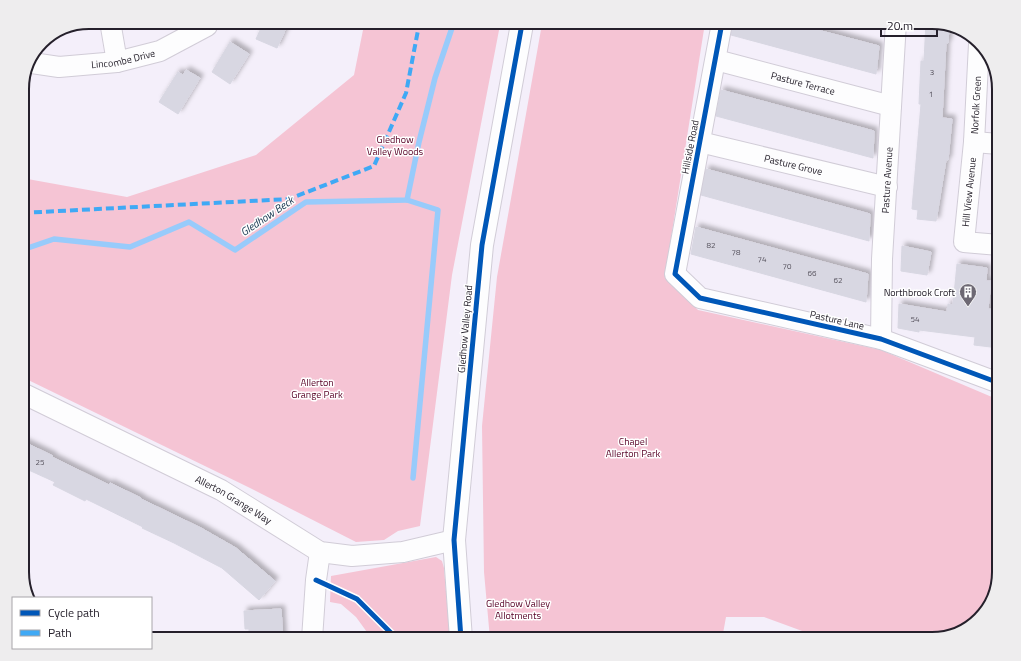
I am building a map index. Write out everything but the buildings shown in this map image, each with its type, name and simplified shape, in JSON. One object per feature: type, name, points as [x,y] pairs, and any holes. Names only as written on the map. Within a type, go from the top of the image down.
[{"type":"street","points":[[111,29],[116,62]]},
{"type":"street","name":"Lincombe Drive","points":[[35,63],[59,67],[116,62],[160,51],[201,29]]},
{"type":"street","name":"Gledhow Valley Road","points":[[461,632],[454,540],[482,245],[521,29]]},
{"type":"street","name":"Hillside Road","points":[[675,274],[721,29]]},
{"type":"street","name":"Pasture Avenue","points":[[881,339],[882,259],[891,106],[893,29]]},
{"type":"street","name":"Norfolk Green","points":[[974,142],[979,52]]},
{"type":"street","name":"Pasture Terrace","points":[[716,60],[891,106]]},
{"type":"street","name":"Pasture Grove","points":[[700,142],[887,187]]},
{"type":"street","points":[[974,142],[992,143]]},
{"type":"street","name":"Hill View Avenue","points":[[974,142],[964,242],[992,244]]},
{"type":"street","name":"Pasture Lane","points":[[675,274],[700,298],[881,339],[992,380]]},
{"type":"street","name":"Allerton Grange Way","points":[[29,396],[221,490],[320,552],[352,556],[403,552],[454,540]]},
{"type":"street","points":[[312,632],[316,580],[320,552]]},
{"type":"green space","points":[[363,29],[499,29],[452,275],[420,526],[398,531],[384,540],[356,542],[248,487],[29,380],[29,179],[127,197],[256,155],[354,75]]},
{"type":"green space","name":"Chapel Allerton Park","points":[[541,29],[704,29],[664,275],[698,310],[881,350],[992,397],[992,572],[990,587],[982,605],[971,617],[958,626],[947,630],[932,632],[805,632],[764,617],[726,617],[723,632],[489,632],[484,572],[482,426],[497,277]]},
{"type":"green space","points":[[436,557],[442,561],[444,568],[449,632],[367,632],[356,617],[341,604],[330,602],[331,576]]},
{"type":"waterway","name":"Gledhow Beck","points":[[29,248],[54,239],[130,247],[189,222],[235,250],[306,202],[407,200],[419,142],[435,78],[452,29]]},
{"type":"waterway","points":[[407,200],[438,210],[413,478]]},
{"type":"marked path","points":[[29,213],[289,199],[374,166],[406,93],[418,29]]},
{"type":"cycle path","points":[[461,632],[454,540],[482,245],[521,29]]},
{"type":"cycle path","points":[[721,29],[675,274],[700,298],[881,339],[992,380]]},
{"type":"cycle path","points":[[316,580],[357,599],[390,632]]},
{"type":"place","name":"Northbrook Croft","points":[[968,307]]},
{"type":"park label","name":"Gledhow Valley Woods","points":[[395,144]]},
{"type":"park label","name":"Allerton Grange Park","points":[[317,388]]},
{"type":"park label","name":"Gledhow Valley Allotments","points":[[518,608]]}]
